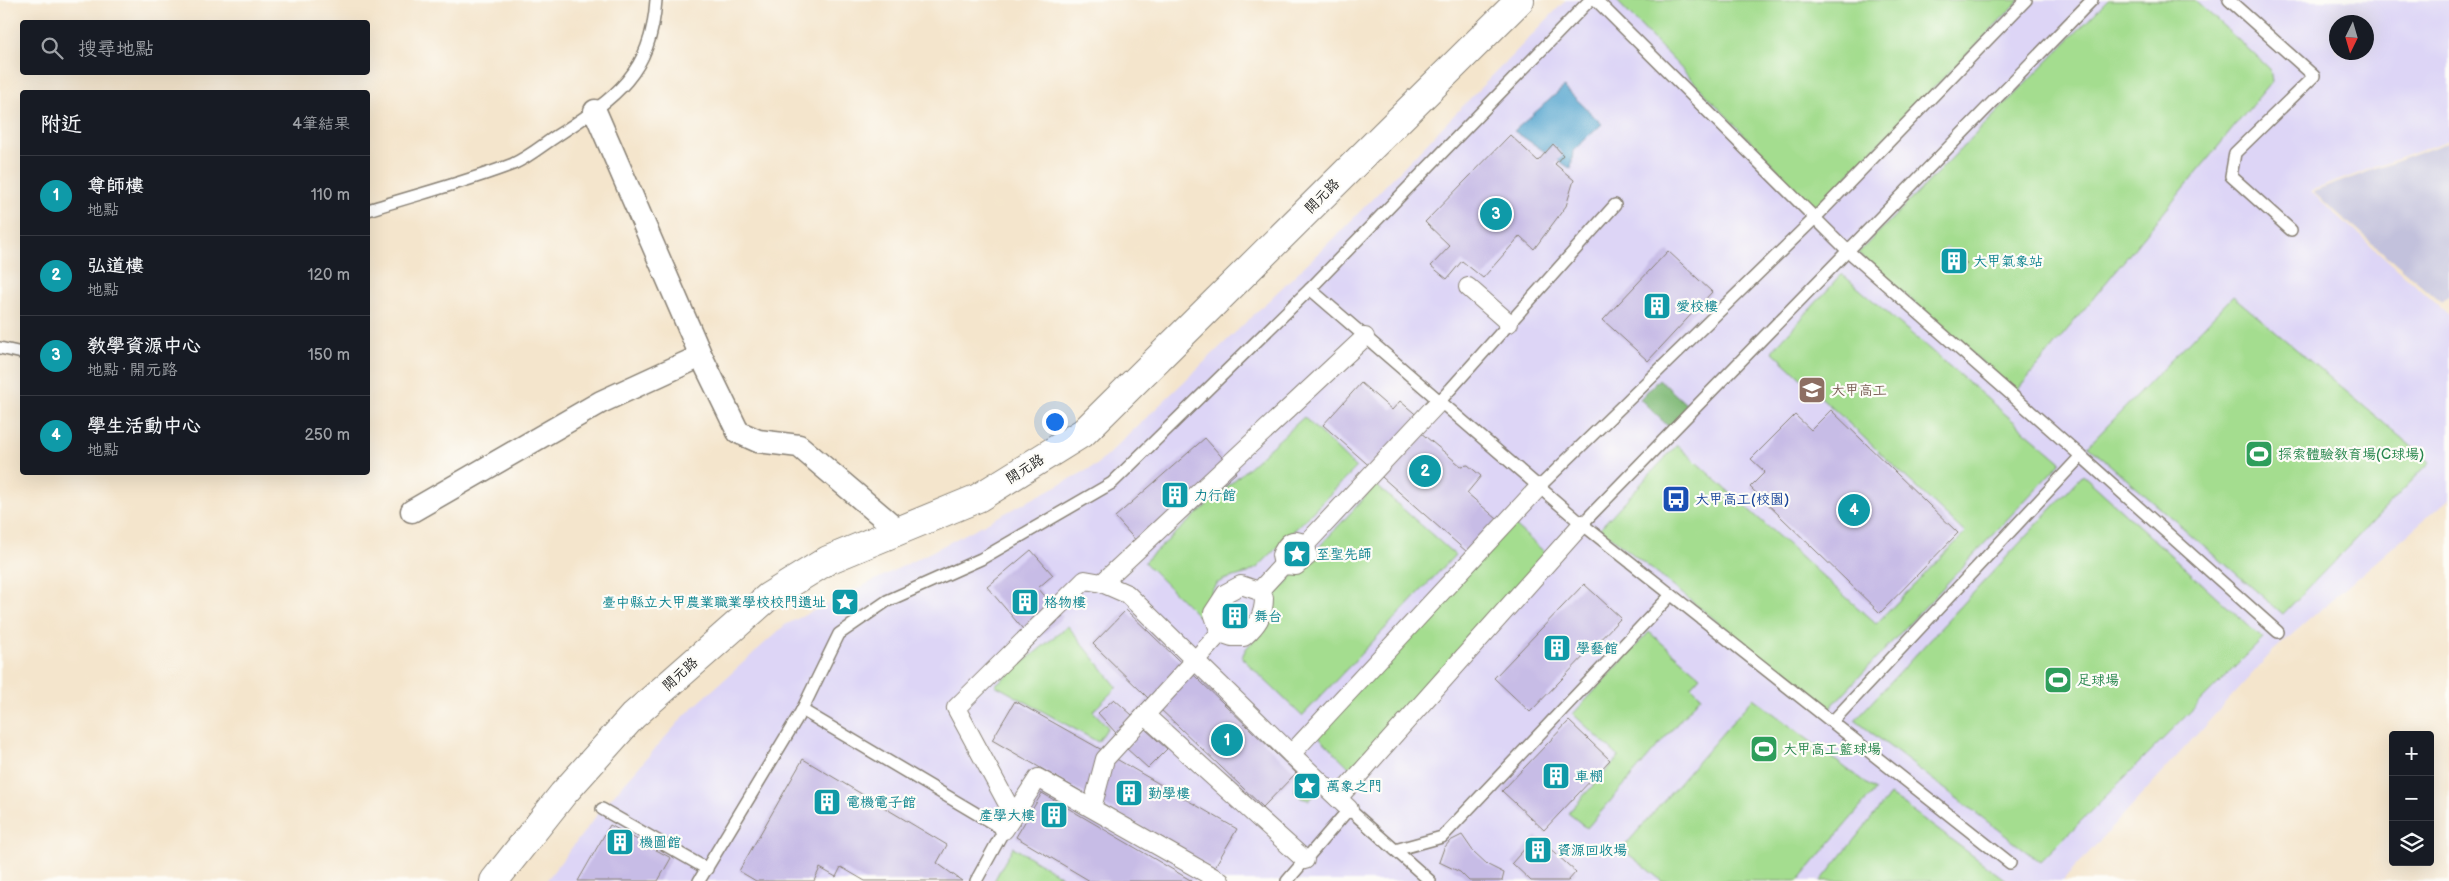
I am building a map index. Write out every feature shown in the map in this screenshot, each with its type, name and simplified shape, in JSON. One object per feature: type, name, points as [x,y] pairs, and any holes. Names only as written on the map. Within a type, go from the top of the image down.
[{"type":"street","name":"開元路","points":[[494,881],[563,794],[633,716],[768,596],[828,560],[978,498],[1084,432],[1520,0]]},
{"type":"street","points":[[595,111],[701,356],[738,432],[758,441],[799,446],[899,531]]},
{"type":"street","points":[[1468,287],[1509,323]]},
{"type":"street","points":[[1102,583],[1365,337]]},
{"type":"street","points":[[412,511],[601,402],[701,356]]},
{"type":"street","points":[[1259,591],[1284,565],[1296,566],[1308,556],[1306,544],[1439,402]]},
{"type":"street","points":[[1291,754],[1539,487]]},
{"type":"street","points":[[1004,830],[1012,812],[956,708],[1085,580],[1102,583],[1126,594],[1344,804],[1582,524]]},
{"type":"street","points":[[1241,585],[1259,591],[1264,598],[1262,617],[1250,631],[1244,637],[1232,637],[1220,632],[1213,613],[1226,593],[1241,585]]},
{"type":"street","points":[[1092,808],[1105,759],[1220,632]]},
{"type":"street","points":[[1145,715],[1305,860]]},
{"type":"street","points":[[1004,830],[1038,778],[1220,881]]},
{"type":"lane","points":[[370,209],[515,163],[595,111],[627,82],[644,58],[655,14],[656,0]]},
{"type":"lane","points":[[699,881],[802,710],[839,634],[887,601],[981,559],[1112,483],[1310,289],[1590,0]]},
{"type":"lane","points":[[1596,0],[1848,251],[2278,632]]},
{"type":"lane","points":[[1539,487],[1815,218],[2026,0]]},
{"type":"lane","points":[[1582,524],[2092,0]]},
{"type":"lane","points":[[2229,0],[2314,76],[2235,153],[2230,176],[2291,230]]},
{"type":"lane","points":[[1439,402],[1615,205]]},
{"type":"lane","points":[[1310,289],[1582,524],[2010,863]]},
{"type":"lane","points":[[0,348],[20,353]]},
{"type":"lane","points":[[1832,722],[2081,456]]},
{"type":"lane","points":[[1395,850],[1442,838],[1671,595]]},
{"type":"lane","points":[[802,710],[1004,830],[976,881]]},
{"type":"lane","points":[[1287,881],[1305,860],[1344,804],[1430,881]]},
{"type":"lane","points":[[602,809],[707,869]]},
{"type":"shaded area","name":"大甲高工","points":[[1566,0],[2449,0],[2449,140],[2310,191],[2449,315],[2449,498],[2273,651],[2063,881],[546,881],[604,806],[686,714],[785,625],[933,551],[1097,465],[1341,231]]},
{"type":"shaded area","points":[[2449,142],[2449,295],[2441,302],[2313,192]]},
{"type":"green space","points":[[1616,0],[2020,0],[1815,209]]},
{"type":"green space","points":[[2108,0],[2195,0],[2270,69],[2272,81],[2016,392],[1858,253]]},
{"type":"green space","points":[[1842,274],[2061,462],[1828,710],[1600,528],[1677,445],[1876,624],[1965,533],[1772,351]]},
{"type":"green space","name":"探索體驗教育場(C球場)","points":[[2233,296],[2430,462],[2283,614],[2088,446]]},
{"type":"green space","points":[[1659,379],[1689,407],[1669,427],[1640,399]]},
{"type":"green space","points":[[1304,417],[1356,468],[1258,567],[1248,573],[1223,580],[1216,584],[1212,590],[1210,604],[1198,616],[1144,562]]},
{"type":"green space","name":"足球場","points":[[2083,475],[2263,639],[2040,862],[1855,720]]},
{"type":"green space","points":[[1376,485],[1455,555],[1302,716],[1242,658],[1243,654],[1271,621],[1276,594]]},
{"type":"green space","points":[[1510,521],[1550,557],[1355,773],[1317,735]]},
{"type":"green space","points":[[1068,626],[1117,687],[1093,711],[1108,727],[1098,742],[995,685]]},
{"type":"green space","points":[[1649,632],[1700,676],[1691,686],[1701,696],[1587,828],[1568,813],[1619,757],[1573,714]]},
{"type":"green space","name":"大甲高工籃球場","points":[[1753,698],[1875,790],[1798,881],[1662,881],[1622,849]]},
{"type":"green space","points":[[1303,774],[1319,792],[1309,800],[1301,798],[1295,792],[1296,779]]},
{"type":"green space","name":"大甲高工籃球場","points":[[1890,795],[1903,804],[2007,881],[1821,881]]},
{"type":"green space","points":[[1013,847],[1069,881],[994,881]]},
{"type":"water","points":[[1564,87],[1602,124],[1573,151],[1571,169],[1514,131]]},
{"type":"building","points":[[1510,135],[1538,161],[1553,144],[1563,155],[1555,164],[1574,180],[1566,206],[1534,249],[1520,236],[1483,278],[1462,261],[1447,279],[1431,266],[1450,246],[1425,222]]},
{"type":"building","name":"大甲氣象站","points":[[1946,247],[1967,263],[1962,271],[1941,258]]},
{"type":"building","name":"愛校樓","points":[[1668,251],[1712,292],[1648,361],[1603,320]]},
{"type":"building","points":[[1361,383],[1392,410],[1400,401],[1420,418],[1420,432],[1461,466],[1468,465],[1481,476],[1467,493],[1497,519],[1467,552],[1323,425]]},
{"type":"building","points":[[1831,410],[1958,533],[1880,613],[1750,487],[1765,472],[1751,459],[1795,415],[1811,430]]},
{"type":"building","name":"力行館","points":[[1205,438],[1236,473],[1146,552],[1115,517]]},
{"type":"building","name":"格物樓","points":[[1031,550],[1053,575],[1038,588],[1063,617],[1034,642],[987,587]]},
{"type":"building","name":"學藝館","points":[[1584,584],[1621,618],[1530,712],[1494,678]]},
{"type":"building","name":"舞台","points":[[1231,601],[1252,620],[1240,633],[1218,613]]},
{"type":"building","points":[[1126,610],[1296,773],[1263,807],[1158,707],[1113,757],[1237,829],[1214,868],[992,740],[1015,701],[1102,750],[1116,733],[1098,713],[1114,699],[1132,715],[1148,698],[1093,644]]},
{"type":"building","name":"車棚","points":[[1569,721],[1610,760],[1544,830],[1502,791]]},
{"type":"building","points":[[1145,729],[1167,749],[1148,768],[1126,748]]},
{"type":"building","name":"電機電子館","points":[[803,759],[947,845],[937,863],[962,881],[865,881],[841,867],[836,877],[820,868],[814,881],[756,881],[739,871]]},
{"type":"building","name":"產學大樓","points":[[1042,793],[1192,881],[1090,881],[1016,837]]},
{"type":"building","name":"機圖館","points":[[610,825],[671,858],[658,881],[578,881]]},
{"type":"building","points":[[1462,835],[1473,851],[1488,865],[1504,873],[1502,881],[1469,881],[1460,872],[1439,862],[1444,848],[1450,841]]},
{"type":"building","name":"資源回收場","points":[[1536,836],[1576,872],[1568,881],[1531,881],[1512,863]]},
{"type":"place","name":"教學資源中心","points":[[1496,214]]},
{"type":"place","name":"大甲氣象站","points":[[1954,261]]},
{"type":"place","name":"愛校樓","points":[[1657,306]]},
{"type":"place","name":"大甲高工","points":[[1812,390]]},
{"type":"place","name":"探索體驗教育場(C球場)","points":[[2259,454]]},
{"type":"place","name":"弘道樓","points":[[1425,471]]},
{"type":"place","name":"力行館","points":[[1175,495]]},
{"type":"place","name":"大甲高工(校園)","points":[[1676,499]]},
{"type":"place","name":"學生活動中心","points":[[1854,510]]},
{"type":"place","name":"至聖先師","points":[[1297,554]]},
{"type":"place","name":"臺中縣立大甲農業職業學校校門遺址","points":[[845,602]]},
{"type":"place","name":"格物樓","points":[[1025,602]]},
{"type":"place","name":"舞台","points":[[1235,616]]},
{"type":"place","name":"學藝館","points":[[1557,648]]},
{"type":"place","name":"足球場","points":[[2058,680]]},
{"type":"place","name":"尊師樓","points":[[1227,740]]},
{"type":"place","name":"大甲高工籃球場","points":[[1764,749]]},
{"type":"place","name":"車棚","points":[[1556,776]]},
{"type":"place","name":"萬象之門","points":[[1307,786]]},
{"type":"place","name":"勤學樓","points":[[1129,793]]},
{"type":"place","name":"電機電子館","points":[[827,802]]},
{"type":"place","name":"產學大樓","points":[[1054,815]]},
{"type":"place","name":"機圖館","points":[[620,842]]},
{"type":"place","name":"資源回收場","points":[[1538,850]]}]
